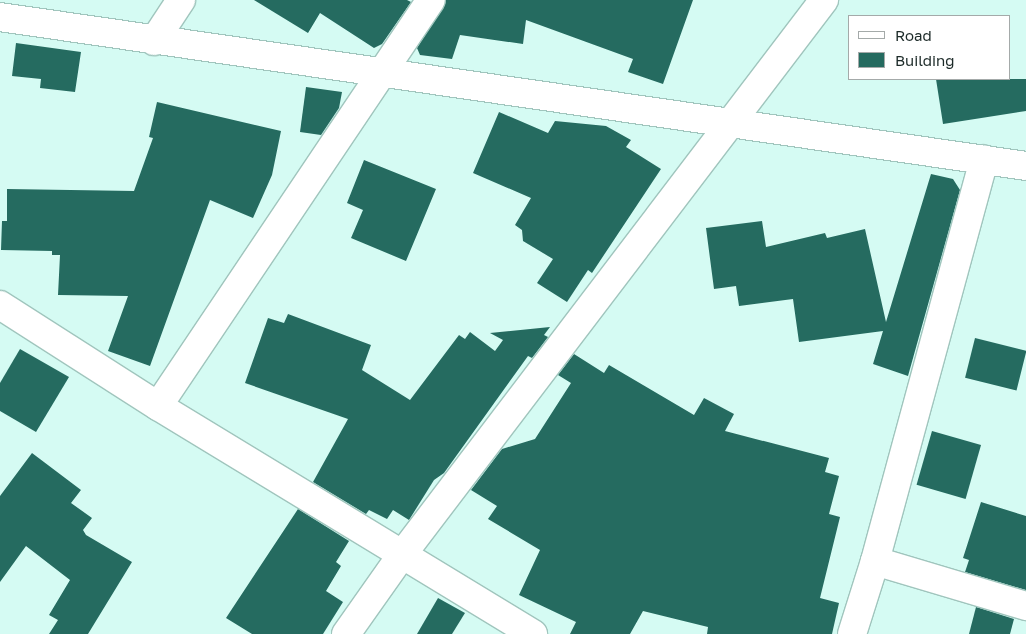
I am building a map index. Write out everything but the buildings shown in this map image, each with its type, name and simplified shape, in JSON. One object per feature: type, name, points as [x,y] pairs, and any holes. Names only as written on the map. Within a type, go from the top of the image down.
[{"type":"street","points":[[154,40],[181,0]]},
{"type":"street","points":[[158,406],[431,0]]},
{"type":"street","points":[[346,634],[401,556],[729,122],[824,0]]},
{"type":"street","points":[[0,17],[1026,166]]},
{"type":"street","points":[[852,634],[875,561],[984,160]]},
{"type":"street","points":[[0,306],[401,556],[533,634]]},
{"type":"street","points":[[875,561],[1026,606]]}]
